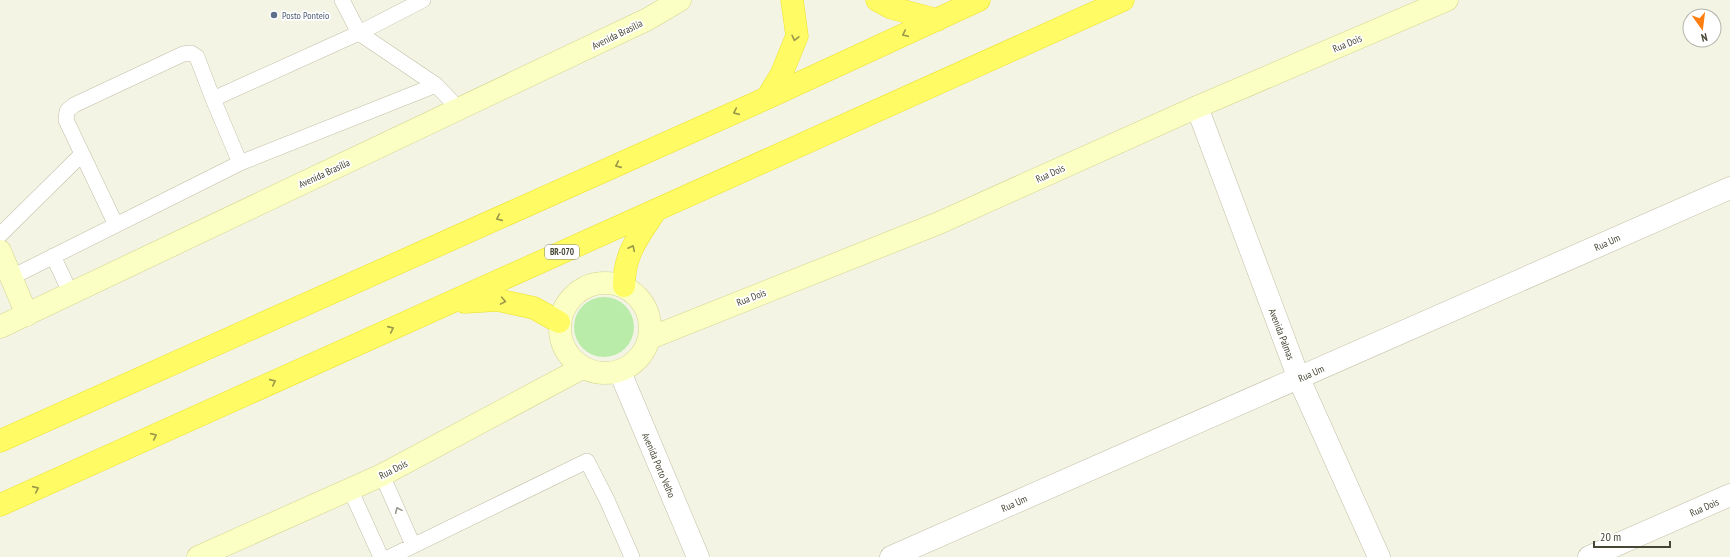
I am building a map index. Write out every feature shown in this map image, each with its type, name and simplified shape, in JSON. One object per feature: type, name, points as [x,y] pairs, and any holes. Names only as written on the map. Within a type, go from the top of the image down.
[{"type":"highway","points":[[767,98],[782,75],[797,36],[792,0]]},
{"type":"highway","points":[[877,0],[892,8],[938,20]]},
{"type":"highway","points":[[0,441],[767,98],[979,0]]},
{"type":"highway","name":"BR-070","points":[[0,505],[1123,0]]},
{"type":"highway","points":[[624,286],[624,277],[630,250],[656,210]]},
{"type":"highway","points":[[450,302],[498,300],[534,308],[559,322]]},
{"type":"main road","name":"Avenida Brasília","points":[[648,19],[662,0]]},
{"type":"main road","name":"Avenida Brasília","points":[[0,327],[648,19],[680,0]]},
{"type":"main road","name":"Rua Dois","points":[[650,338],[939,223],[1196,107],[1447,0]]},
{"type":"main road","points":[[0,251],[27,315]]},
{"type":"main road","points":[[596,283],[624,286],[641,299],[650,317],[650,338],[640,359],[620,372],[600,374],[582,368],[563,348],[559,322],[571,296],[596,283]]},
{"type":"main road","name":"Rua Dois","points":[[198,557],[382,475],[582,368]]},
{"type":"street","name":"Avenida Palmas","points":[[1196,107],[1299,379],[1379,557]]},
{"type":"street","name":"Rua Um","points":[[891,557],[1299,379],[1730,188]]},
{"type":"street","name":"Avenida Porto Velho","points":[[620,372],[698,557]]},
{"type":"street","name":"Rua Dois","points":[[1589,557],[1730,495]]},
{"type":"lane","points":[[342,0],[359,33],[436,85],[459,109]]},
{"type":"lane","points":[[213,99],[359,33],[423,0]]},
{"type":"lane","points":[[116,225],[66,120],[67,111],[74,105],[183,54],[191,53],[197,57],[240,163]]},
{"type":"lane","points":[[12,277],[240,163],[436,85]]},
{"type":"lane","points":[[0,235],[82,154]]},
{"type":"lane","points":[[53,256],[72,294]]},
{"type":"lane","points":[[390,557],[413,544],[587,461],[607,500],[632,557]]},
{"type":"lane","points":[[382,475],[413,544]]},
{"type":"lane","points":[[350,489],[381,557]]},
{"type":"green space","points":[[598,297],[610,297],[621,302],[629,310],[634,321],[632,339],[621,352],[610,357],[598,357],[587,352],[579,344],[574,333],[574,321],[579,310],[587,302]]},
{"type":"place","name":"Posto Ponteio","points":[[274,15]]}]
